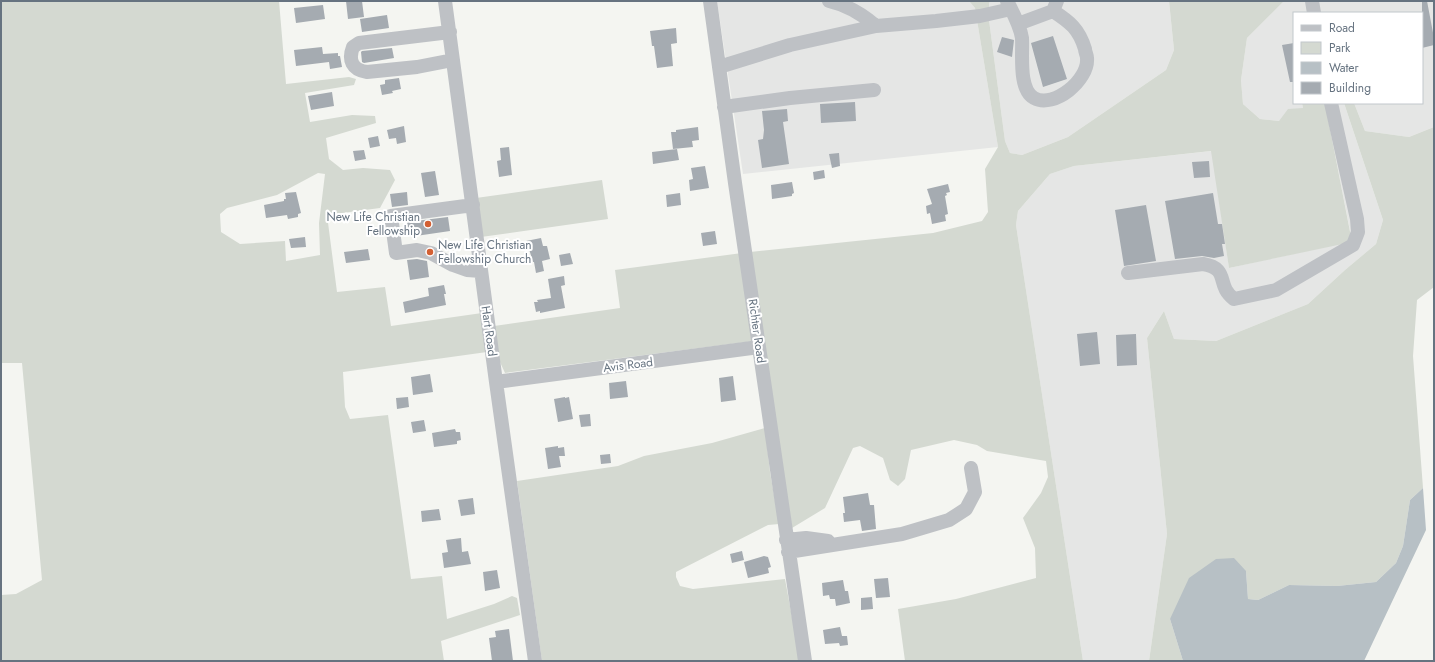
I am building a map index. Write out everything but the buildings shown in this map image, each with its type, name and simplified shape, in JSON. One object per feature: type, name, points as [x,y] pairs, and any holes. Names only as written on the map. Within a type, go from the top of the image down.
[{"type":"street","name":"Hart Road","points":[[445,1],[535,661]]},
{"type":"street","points":[[829,1],[854,10],[876,26]]},
{"type":"street","points":[[1312,1],[1314,12]]},
{"type":"street","name":"Richter Road","points":[[713,2],[724,107],[804,661]]},
{"type":"street","points":[[719,67],[790,45],[876,26],[980,16],[1009,5],[1018,24],[1022,38],[1021,61],[1024,84],[1032,97],[1040,101],[1066,93],[1076,84],[1084,72],[1087,58],[1081,36],[1055,6],[1018,24]]},
{"type":"street","points":[[450,32],[359,44],[353,47],[351,60],[354,67],[359,71],[367,72],[410,68],[453,60]]},
{"type":"street","points":[[724,107],[790,98],[874,90]]},
{"type":"street","points":[[1128,273],[1203,264],[1213,266],[1220,272],[1227,294],[1234,299],[1276,290],[1353,245],[1358,232],[1357,219],[1331,104]]},
{"type":"street","points":[[473,204],[391,216],[396,253],[417,250],[431,253],[453,265],[467,270],[481,271]]},
{"type":"street","name":"Avis Road","points":[[496,382],[759,348]]},
{"type":"street","points":[[787,546],[835,544],[902,534],[949,520],[966,509],[975,492],[971,468]]},
{"type":"shaded area","points":[[717,1],[969,1],[975,8],[998,147],[743,174]]},
{"type":"shaded area","points":[[991,1],[1169,1],[1174,50],[1166,70],[1068,137],[1022,155],[1010,153],[1005,141],[989,20],[989,3]]},
{"type":"shaded area","points":[[1284,1],[1434,1],[1434,127],[1409,137],[1365,131],[1354,104],[1423,104],[1423,12],[1293,12],[1293,104],[1302,104],[1303,108],[1279,121],[1260,119],[1243,104],[1241,80],[1247,38]]},
{"type":"shaded area","points":[[1325,104],[1344,104],[1383,220],[1376,244],[1308,304],[1216,341],[1174,339],[1164,311],[1147,338],[1167,534],[1149,661],[1083,661],[1016,225],[1018,211],[1050,174],[1074,166],[1212,151],[1229,268],[1352,241]]},
{"type":"green space","points":[[1,1],[279,1],[286,84],[349,77],[356,79],[354,85],[305,93],[310,122],[352,115],[375,116],[376,123],[326,138],[329,159],[343,170],[363,168],[390,170],[395,180],[380,208],[327,215],[337,292],[385,287],[391,326],[482,313],[487,352],[343,372],[345,407],[350,419],[388,415],[411,579],[442,576],[447,619],[494,604],[512,596],[517,598],[520,615],[441,641],[444,661],[1,661],[1,595],[16,594],[42,580],[22,363],[1,363]],"holes":[[[318,173],[325,174],[319,223],[320,255],[286,261],[285,241],[240,244],[221,232],[220,214],[227,208],[277,195]]]},
{"type":"green space","points":[[969,1],[991,1],[989,3],[989,20],[1005,141],[1010,153],[1022,155],[1068,137],[1166,70],[1174,50],[1169,1],[1284,1],[1247,38],[1241,80],[1243,104],[1260,119],[1279,121],[1288,109],[1303,108],[1302,104],[1325,104],[1352,242],[1229,268],[1211,151],[1074,166],[1050,174],[1018,211],[1016,225],[1083,661],[905,661],[898,609],[956,599],[1036,578],[1035,548],[1023,518],[1041,493],[1048,477],[1046,461],[987,451],[977,445],[954,440],[911,450],[905,479],[898,486],[890,480],[883,458],[860,446],[853,448],[825,508],[792,528],[750,252],[933,233],[982,221],[988,212],[985,169],[998,147],[975,8]]},
{"type":"green space","points":[[1344,104],[1354,104],[1365,131],[1409,137],[1434,127],[1434,287],[1417,300],[1413,356],[1423,488],[1410,500],[1403,546],[1396,563],[1376,582],[1337,586],[1289,585],[1258,600],[1248,599],[1246,571],[1170,619],[1183,661],[1149,661],[1167,534],[1147,338],[1164,311],[1174,339],[1216,341],[1308,304],[1376,244],[1383,220]]},
{"type":"green space","points":[[602,180],[608,219],[481,237],[476,198]]},
{"type":"green space","points":[[742,253],[754,341],[505,373],[500,362],[494,326],[620,308],[615,270]]},
{"type":"green space","points":[[765,428],[770,472],[779,524],[768,525],[676,572],[676,577],[680,586],[693,589],[785,579],[800,661],[542,661],[517,481],[618,466],[644,456],[712,443]]},
{"type":"water","points":[[1423,488],[1426,530],[1364,661],[1183,661],[1170,619],[1189,578],[1216,559],[1234,558],[1246,571],[1248,599],[1258,600],[1289,585],[1337,586],[1376,582],[1396,563],[1403,546],[1410,500]]},
{"type":"place","name":"New Life Christian Fellowship","points":[[428,224]]},
{"type":"place","name":"New Life Christian Fellowship Church","points":[[430,252]]}]
